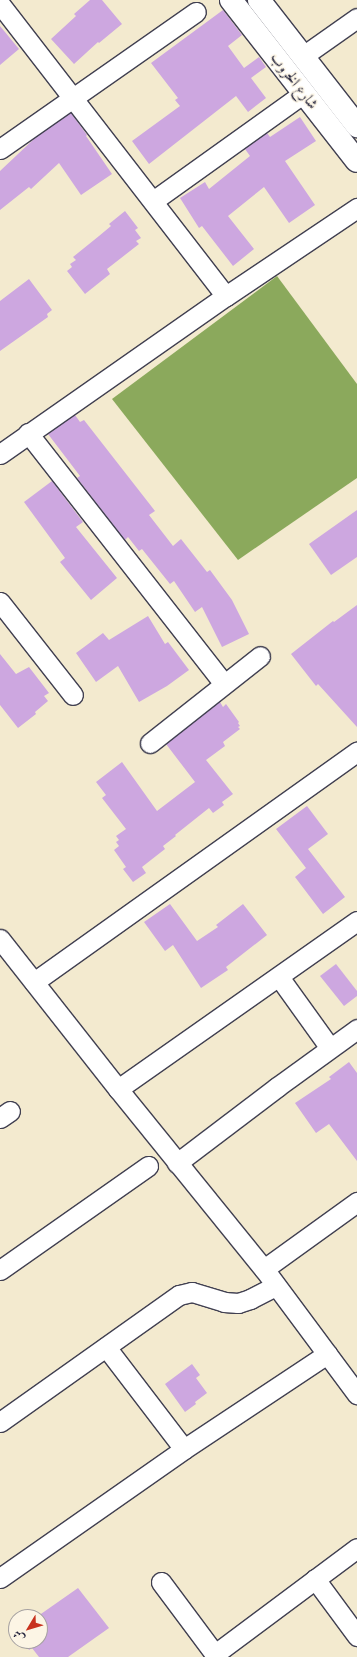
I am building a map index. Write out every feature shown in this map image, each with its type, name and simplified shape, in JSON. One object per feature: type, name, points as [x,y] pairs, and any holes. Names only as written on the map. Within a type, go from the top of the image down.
[{"type":"main road","name":"شارع الخروب","points":[[231,0],[357,161]]},
{"type":"main road","name":"شارع الخروب","points":[[260,0],[357,126]]},
{"type":"street","points":[[0,4],[226,296]]},
{"type":"street","points":[[0,149],[196,12]]},
{"type":"street","points":[[303,56],[357,18]]},
{"type":"street","points":[[153,201],[304,93]]},
{"type":"street","points":[[0,454],[226,296],[357,208]]},
{"type":"street","points":[[28,433],[224,684]]},
{"type":"street","points":[[0,602],[73,695]]},
{"type":"street","points":[[150,743],[260,656]]},
{"type":"street","points":[[34,982],[357,752]]},
{"type":"street","points":[[118,1089],[357,921]]},
{"type":"street","points":[[0,938],[177,1163],[264,1269],[357,1394]]},
{"type":"street","points":[[279,977],[330,1048]]},
{"type":"street","points":[[177,1163],[357,1029]]},
{"type":"street","points":[[0,1270],[148,1166]]},
{"type":"street","points":[[264,1269],[357,1202]]},
{"type":"street","points":[[0,1422],[185,1293],[198,1294],[224,1302],[238,1303],[250,1299],[276,1286]]},
{"type":"street","points":[[106,1347],[184,1449]]},
{"type":"street","points":[[0,1578],[184,1449],[327,1354]]},
{"type":"street","points":[[160,1582],[216,1656],[357,1548]]},
{"type":"street","points":[[316,1579],[357,1636]]},
{"type":"green space","points":[[277,276],[357,384],[357,478],[238,560],[112,399]]},
{"type":"building","points":[[90,0],[102,0],[122,24],[99,43],[98,42],[74,64],[51,39],[76,16],[74,14]]},
{"type":"building","points":[[223,10],[242,35],[228,46],[244,68],[259,57],[266,67],[251,78],[266,98],[248,112],[236,96],[149,164],[132,141],[180,106],[175,100],[178,98],[151,63]]},
{"type":"building","points":[[0,26],[19,49],[0,65]]},
{"type":"building","points":[[71,113],[112,174],[81,195],[59,163],[31,189],[29,187],[0,210],[0,171],[35,138]]},
{"type":"building","points":[[300,117],[316,141],[285,161],[315,205],[289,223],[264,187],[228,216],[254,249],[233,266],[202,226],[199,228],[180,198],[205,182],[209,189],[250,156],[245,149],[267,133],[270,137]]},
{"type":"building","points":[[125,211],[138,228],[135,230],[141,238],[136,241],[139,244],[107,269],[110,274],[85,294],[67,271],[72,267],[70,264],[76,260],[73,257],[111,226],[109,224]]},
{"type":"building","points":[[29,279],[52,310],[47,314],[48,317],[0,351],[0,301]]},
{"type":"building","points":[[75,415],[80,422],[84,420],[155,511],[149,515],[173,546],[181,539],[207,572],[210,570],[232,600],[249,634],[222,647],[202,607],[195,612],[174,581],[170,584],[142,549],[139,551],[128,537],[125,540],[77,478],[80,476],[48,434]]},
{"type":"building","points":[[52,481],[83,522],[76,527],[117,578],[91,600],[60,562],[65,558],[24,502]]},
{"type":"building","points":[[357,510],[357,557],[331,575],[309,544]]},
{"type":"building","points":[[357,605],[357,727],[318,684],[316,686],[291,654],[333,621],[334,622]]},
{"type":"building","points":[[148,616],[165,644],[168,642],[189,670],[167,686],[139,702],[118,666],[96,682],[76,653],[103,633],[109,640]]},
{"type":"building","points":[[0,654],[16,674],[29,667],[49,693],[44,696],[48,701],[35,712],[36,714],[18,728],[0,705]]},
{"type":"building","points":[[220,702],[223,707],[226,704],[239,722],[238,723],[240,726],[238,727],[240,729],[223,742],[225,746],[206,760],[233,794],[222,802],[224,805],[213,813],[209,808],[175,835],[176,836],[163,846],[165,849],[142,867],[146,873],[133,882],[123,869],[126,867],[114,850],[119,846],[116,842],[119,840],[116,836],[126,829],[102,798],[106,795],[96,782],[122,762],[157,811],[195,782],[166,744]]},
{"type":"building","points":[[307,806],[328,834],[308,849],[345,897],[323,914],[295,877],[306,868],[276,829]]},
{"type":"building","points":[[170,904],[197,941],[218,927],[216,925],[243,904],[267,935],[226,967],[228,970],[201,988],[173,945],[165,951],[144,922]]},
{"type":"building","points":[[336,964],[357,991],[357,996],[344,1006],[320,976]]},
{"type":"building","points":[[349,1062],[357,1073],[357,1161],[329,1124],[316,1133],[295,1103],[331,1079],[329,1077]]},
{"type":"building","points":[[192,1364],[200,1375],[196,1378],[207,1393],[185,1412],[165,1384]]},
{"type":"building","points":[[78,1588],[109,1628],[68,1657],[39,1657],[33,1649],[48,1649],[48,1609]]}]
